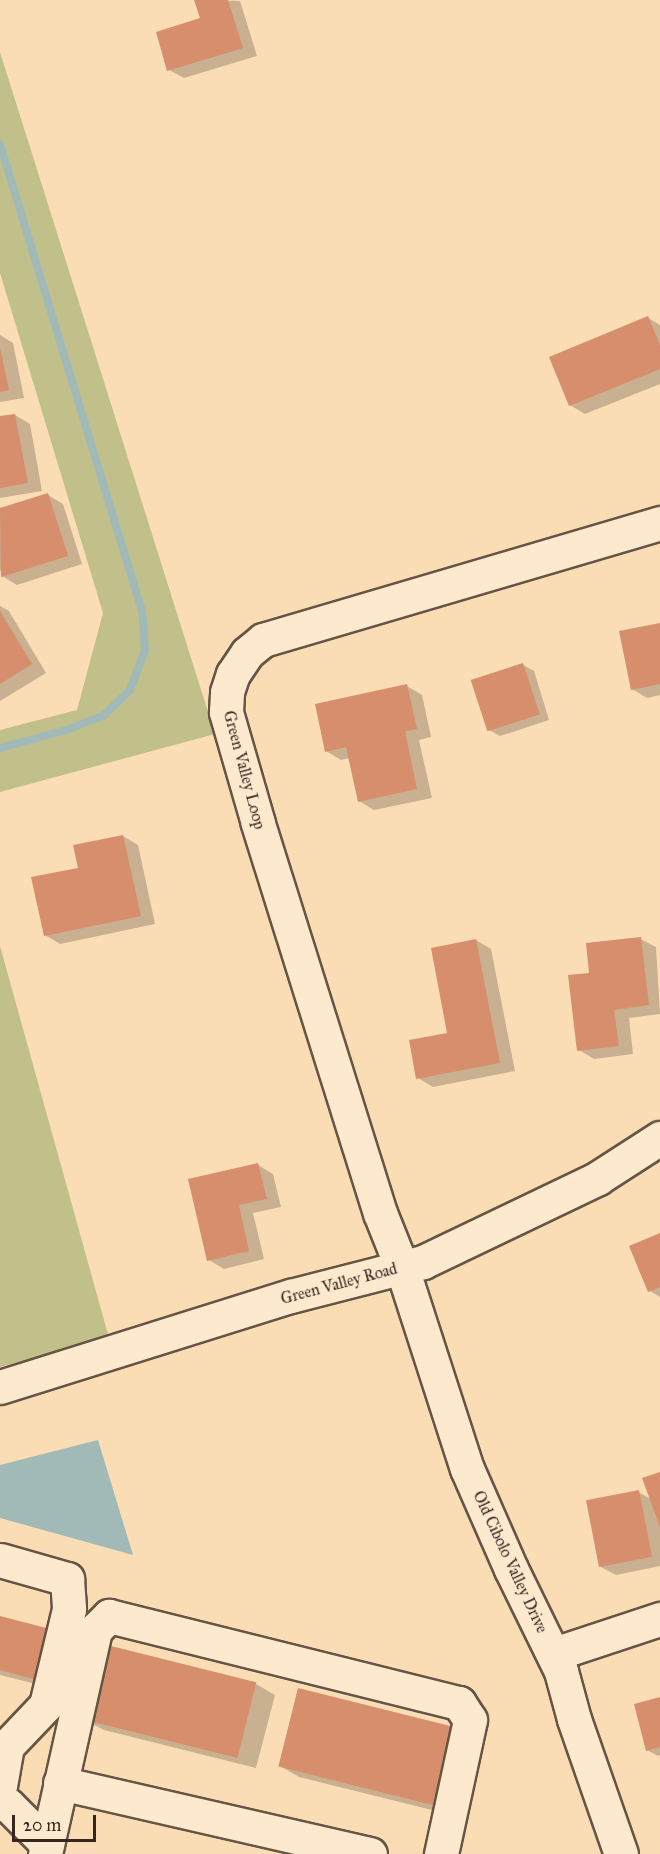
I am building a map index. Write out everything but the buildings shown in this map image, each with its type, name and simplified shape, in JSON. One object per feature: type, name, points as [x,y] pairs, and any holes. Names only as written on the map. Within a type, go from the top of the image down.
[{"type":"street","name":"Green Valley Loop","points":[[402,1268],[380,1213],[237,751],[226,712],[227,692],[233,674],[247,653],[263,640],[660,523]]},
{"type":"street","name":"Green Valley Road","points":[[0,1387],[291,1296],[423,1262],[598,1178],[660,1138]]},
{"type":"street","name":"Old Cibolo Valley Drive","points":[[402,1268],[467,1468],[511,1569],[554,1654],[621,1854]]},
{"type":"street","points":[[0,1560],[67,1579],[69,1609],[46,1705],[4,1744],[0,1786]]},
{"type":"street","points":[[46,1849],[94,1630],[109,1616],[459,1703],[470,1720],[441,1854]]},
{"type":"street","points":[[554,1654],[660,1620]]},
{"type":"street","points":[[60,1783],[370,1854]]},
{"type":"street","points":[[0,1803],[8,1805],[46,1849]]},
{"type":"shaded area","points":[[0,52],[215,734],[0,792],[0,730],[77,710],[103,613],[0,273]]},
{"type":"shaded area","points":[[0,946],[109,1338],[0,1367]]},
{"type":"water","points":[[98,1440],[133,1555],[0,1518],[0,1465]]},
{"type":"waterway","points":[[0,144],[142,610],[145,650],[130,690],[104,715],[70,729],[0,748]]}]
